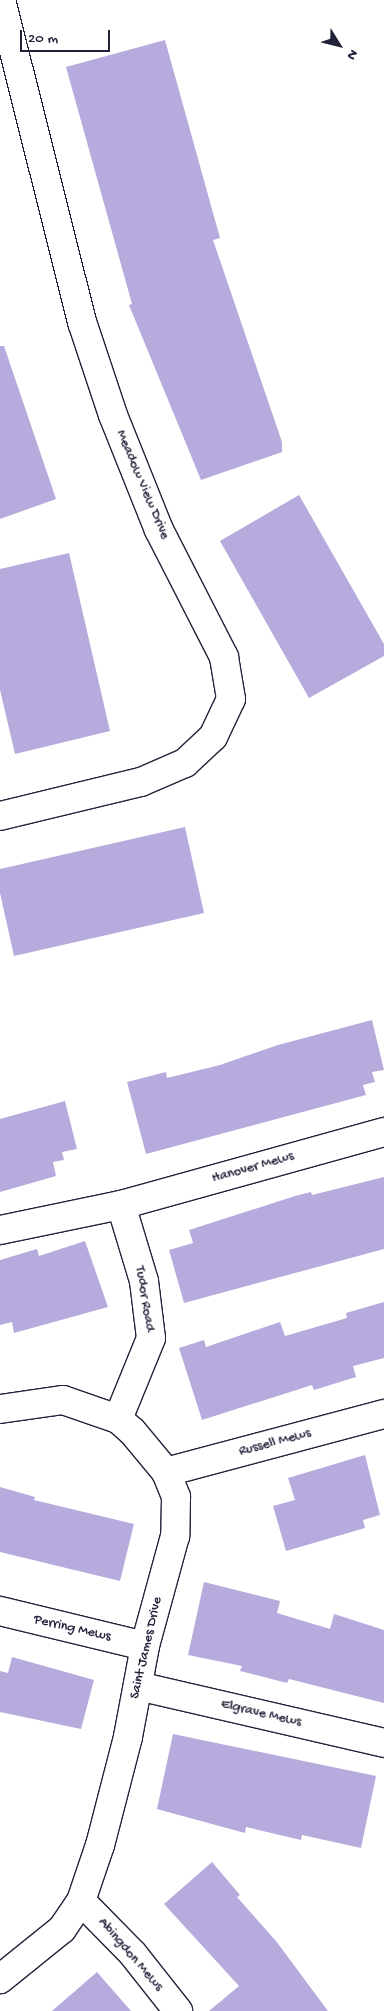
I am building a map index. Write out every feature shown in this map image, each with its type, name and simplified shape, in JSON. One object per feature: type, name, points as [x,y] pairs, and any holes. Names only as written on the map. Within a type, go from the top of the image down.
[{"type":"street","name":"Meadow View Drive","points":[[0,816],[141,782],[185,764],[213,737],[231,699],[224,656],[160,530],[113,415],[88,340],[1,0]]},
{"type":"street","name":"Hanover Mews","points":[[0,1230],[121,1205],[384,1132]]},
{"type":"street","name":"Tudor Road","points":[[118,1419],[151,1338],[144,1281],[121,1205]]},
{"type":"street","name":"Saint James Drive","points":[[0,1409],[63,1400],[118,1419],[132,1430],[166,1472],[176,1497],[175,1536],[145,1646],[138,1686],[100,1845],[81,1901],[62,1929],[0,1979]]},
{"type":"street","name":"Russell Mews","points":[[166,1472],[384,1414]]},
{"type":"street","name":"Perring Mews","points":[[0,1612],[145,1646]]},
{"type":"street","name":"Elgrave Mews","points":[[138,1686],[384,1743]]},
{"type":"street","name":"Abingdon Mews","points":[[81,1901],[133,1954],[178,2011]]},
{"type":"building","points":[[165,40],[220,238],[213,240],[282,442],[282,452],[201,480],[129,305],[132,304],[66,67]]},
{"type":"building","points":[[0,346],[4,346],[56,499],[0,519]]},
{"type":"building","points":[[299,495],[384,644],[384,656],[309,698],[220,541]]},
{"type":"building","points":[[69,553],[110,731],[15,754],[0,690],[0,569]]},
{"type":"building","points":[[185,827],[204,913],[14,956],[0,893],[0,869]]},
{"type":"building","points":[[372,1020],[384,1070],[372,1072],[375,1082],[363,1085],[366,1095],[146,1154],[127,1082],[166,1072],[167,1078],[220,1065],[278,1045]]},
{"type":"building","points":[[65,1101],[77,1149],[62,1152],[64,1160],[53,1162],[56,1176],[0,1192],[0,1119]]},
{"type":"building","points":[[384,1177],[384,1249],[184,1303],[169,1250],[193,1243],[189,1230],[295,1196],[311,1192],[312,1195]]},
{"type":"building","points":[[85,1241],[108,1307],[14,1333],[12,1322],[0,1325],[0,1260],[37,1249],[39,1256]]},
{"type":"building","points":[[384,1302],[384,1358],[353,1366],[356,1377],[314,1390],[312,1385],[202,1420],[179,1348],[204,1340],[206,1347],[280,1322],[285,1336],[347,1318],[346,1313]]},
{"type":"building","points":[[365,1455],[380,1515],[363,1520],[365,1528],[286,1551],[273,1506],[295,1500],[288,1478]]},
{"type":"building","points":[[0,1487],[35,1497],[34,1500],[134,1524],[120,1581],[0,1552]]},
{"type":"building","points":[[204,1582],[280,1601],[277,1613],[330,1629],[334,1614],[384,1630],[384,1703],[289,1679],[287,1683],[240,1671],[242,1666],[188,1655]]},
{"type":"building","points":[[12,1657],[94,1680],[81,1729],[0,1712],[0,1671],[8,1673]]},
{"type":"building","points":[[173,1734],[376,1776],[361,1848],[302,1835],[301,1840],[246,1827],[245,1833],[157,1809]]},
{"type":"building","points":[[212,1862],[240,1895],[237,1897],[276,1941],[328,2011],[209,2011],[239,1986],[164,1904]]},
{"type":"building","points":[[97,1972],[131,2011],[52,2011]]}]
